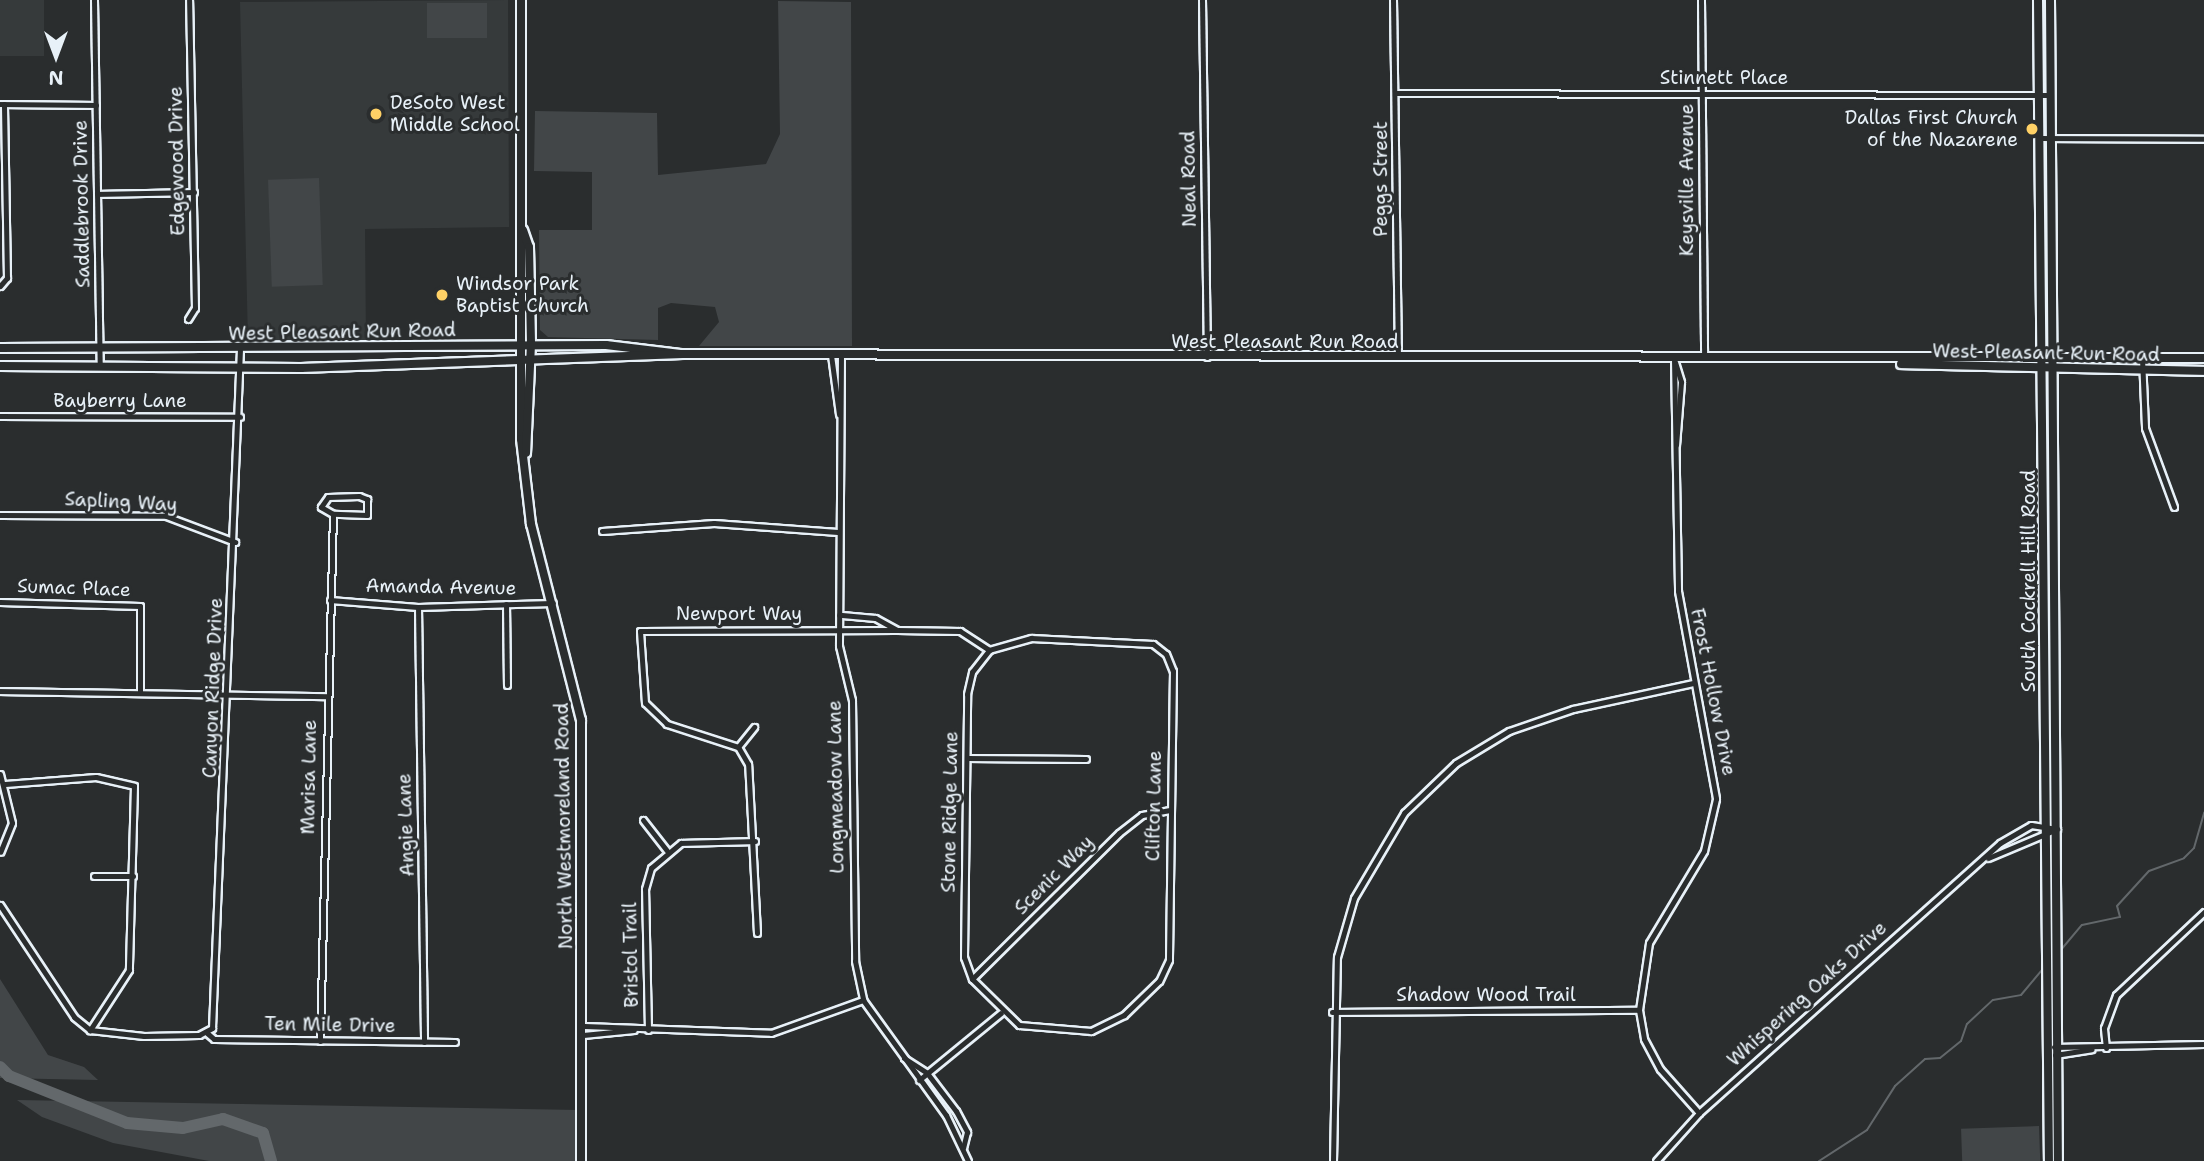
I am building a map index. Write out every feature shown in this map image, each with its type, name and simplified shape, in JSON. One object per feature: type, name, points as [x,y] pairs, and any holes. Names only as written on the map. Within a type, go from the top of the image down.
[{"type":"main road","name":"North Westmoreland Road","points":[[521,0],[523,230],[519,359],[525,455],[531,524],[581,720],[584,1031],[581,1161]]},
{"type":"main road","name":"South Cockrell Hill Road","points":[[2038,0],[2045,823],[2042,940],[2049,1161]]},
{"type":"main road","name":"South Cockrell Hill Road","points":[[2050,0],[2057,371],[2058,1161]]},
{"type":"main road","name":"North Westmoreland Road","points":[[523,230],[529,247],[531,344],[525,455]]},
{"type":"main road","name":"West Pleasant Run Road","points":[[0,348],[240,350],[531,344],[649,347],[683,354]]},
{"type":"main road","points":[[413,347],[414,363]]},
{"type":"main road","name":"West Pleasant Run Road","points":[[0,366],[240,367],[683,354],[1888,362],[2043,357],[2204,358]]},
{"type":"main road","name":"West Pleasant Run Road","points":[[1888,362],[1935,369],[2204,371]]},
{"type":"street","name":"Saddlebrook Drive","points":[[94,0],[100,366]]},
{"type":"street","name":"Edgewood Drive","points":[[188,318],[195,307],[189,0]]},
{"type":"street","name":"Neal Road","points":[[1202,0],[1207,358]]},
{"type":"street","name":"Peggs Street","points":[[1393,0],[1397,93],[1398,359]]},
{"type":"street","name":"Keysville Avenue","points":[[1701,0],[1704,359]]},
{"type":"street","name":"Stinnett Place","points":[[1397,93],[2051,95]]},
{"type":"street","points":[[0,286],[6,278],[2,104],[96,105]]},
{"type":"street","points":[[2040,138],[2204,139]]},
{"type":"street","points":[[97,194],[194,192]]},
{"type":"street","name":"Canyon Ridge Drive","points":[[210,1031],[235,542],[240,350]]},
{"type":"street","name":"Longmeadow Lane","points":[[831,355],[841,420]]},
{"type":"street","name":"Longmeadow Lane","points":[[841,355],[838,615],[852,700],[855,961],[863,1000],[919,1080],[968,1161]]},
{"type":"street","points":[[2142,358],[2145,428],[2174,507]]},
{"type":"street","name":"Frost Hollow Drive","points":[[1674,359],[1681,382],[1675,448]]},
{"type":"street","name":"Frost Hollow Drive","points":[[1674,359],[1678,591],[1716,799],[1704,851],[1648,943],[1639,1010],[1644,1039],[1660,1069],[1699,1113]]},
{"type":"street","name":"Bayberry Lane","points":[[0,416],[240,417]]},
{"type":"street","name":"Marisa Lane","points":[[359,496],[370,508],[367,515],[333,514],[321,507],[328,497],[359,496]]},
{"type":"street","name":"Marisa Lane","points":[[320,1041],[326,696],[333,514]]},
{"type":"street","name":"Sapling Way","points":[[0,515],[166,516],[235,542]]},
{"type":"street","points":[[602,531],[714,523],[838,532]]},
{"type":"street","name":"Amanda Avenue","points":[[330,600],[418,607],[553,603]]},
{"type":"street","name":"Sumac Place","points":[[0,602],[132,603],[144,613],[139,692]]},
{"type":"street","points":[[506,604],[507,685]]},
{"type":"street","name":"Angie Lane","points":[[418,607],[424,1042]]},
{"type":"street","points":[[838,615],[876,618],[897,630]]},
{"type":"street","points":[[875,631],[876,618]]},
{"type":"street","name":"Newport Way","points":[[738,747],[667,724],[645,703],[640,631],[960,631],[989,650]]},
{"type":"street","name":"Clifton Lane","points":[[989,650],[1031,638],[1124,639],[1153,644],[1166,654],[1173,671],[1169,960],[1159,981],[1110,1027],[1039,1032],[1001,1013]]},
{"type":"street","name":"Stone Ridge Lane","points":[[972,979],[964,957],[970,683],[989,650]]},
{"type":"street","points":[[1333,1161],[1332,1012],[1336,957],[1354,898],[1371,862],[1426,788],[1515,729],[1693,683]]},
{"type":"street","points":[[0,691],[326,696]]},
{"type":"street","points":[[754,727],[738,747],[753,789],[757,933]]},
{"type":"street","points":[[967,758],[1086,759]]},
{"type":"street","points":[[0,774],[5,783],[12,823],[0,852]]},
{"type":"street","points":[[0,905],[74,1017],[90,1030],[129,970],[137,795],[130,782],[96,777],[5,783]]},
{"type":"street","name":"Scenic Way","points":[[972,979],[1119,833],[1142,815],[1169,810]]},
{"type":"street","points":[[643,820],[667,851],[703,839],[755,841]]},
{"type":"street","points":[[2045,823],[2057,829]]},
{"type":"street","name":"Whispering Oaks Drive","points":[[1656,1161],[1699,1113],[1988,858],[2000,843],[2045,823]]},
{"type":"street","name":"Whispering Oaks Drive","points":[[1988,858],[2057,829]]},
{"type":"street","name":"Bristol Trail","points":[[648,1030],[645,889],[651,868],[667,851]]},
{"type":"street","points":[[94,876],[133,876]]},
{"type":"street","points":[[2106,1048],[2104,1028],[2116,995],[2204,912]]},
{"type":"street","points":[[919,1080],[1001,1013],[972,979]]},
{"type":"street","points":[[584,1031],[771,1034],[863,1000]]},
{"type":"street","name":"Shadow Wood Trail","points":[[1332,1012],[1639,1010]]},
{"type":"street","name":"Ten Mile Drive","points":[[90,1030],[210,1031],[214,1039],[455,1042]]},
{"type":"street","points":[[584,1031],[634,1030]]},
{"type":"street","points":[[2045,1051],[2056,1056],[2092,1049],[2204,1044]]},
{"type":"street","points":[[2045,1051],[2056,1046],[2092,1049]]},
{"type":"street","name":"Longmeadow Lane","points":[[904,1058],[927,1073],[964,1123],[963,1149]]},
{"type":"shaded area","points":[[0,0],[44,0],[44,56],[0,56]]},
{"type":"shaded area","name":"DeSoto West Middle School","points":[[508,0],[509,227],[365,229],[366,341],[248,342],[240,2]]},
{"type":"shaded area","points":[[778,1],[851,2],[852,346],[699,346],[719,322],[715,307],[671,303],[658,308],[658,340],[548,337],[540,330],[539,230],[592,230],[592,172],[534,171],[535,111],[657,113],[658,175],[766,164],[780,134]]},
{"type":"shaded area","points":[[427,3],[487,3],[487,38],[427,38]]},
{"type":"shaded area","points":[[319,178],[323,285],[272,287],[268,180]]},
{"type":"shaded area","points":[[0,979],[48,1055],[84,1067],[98,1080],[0,1078]]},
{"type":"shaded area","points":[[17,1100],[578,1110],[576,1161],[209,1161],[113,1143],[42,1117]]},
{"type":"shaded area","points":[[2039,1126],[2040,1161],[1962,1161],[1961,1129]]},
{"type":"waterway","points":[[2060,951],[2082,925],[2120,917],[2117,906],[2149,871],[2184,858],[2194,848],[2204,812]]},
{"type":"waterway","points":[[1819,1161],[1867,1130],[1895,1086],[1925,1059],[1940,1058],[1961,1041],[1967,1024],[1993,1000],[2021,995],[2044,968]]},
{"type":"waterway","points":[[0,1067],[9,1076],[127,1123],[183,1128],[223,1119],[263,1133],[271,1161]]},
{"type":"place","name":"DeSoto West Middle School","points":[[376,114]]},
{"type":"place","name":"Dallas First Church of the Nazarene","points":[[2032,129]]},
{"type":"place","name":"Windsor Park Baptist Church","points":[[442,295]]}]
